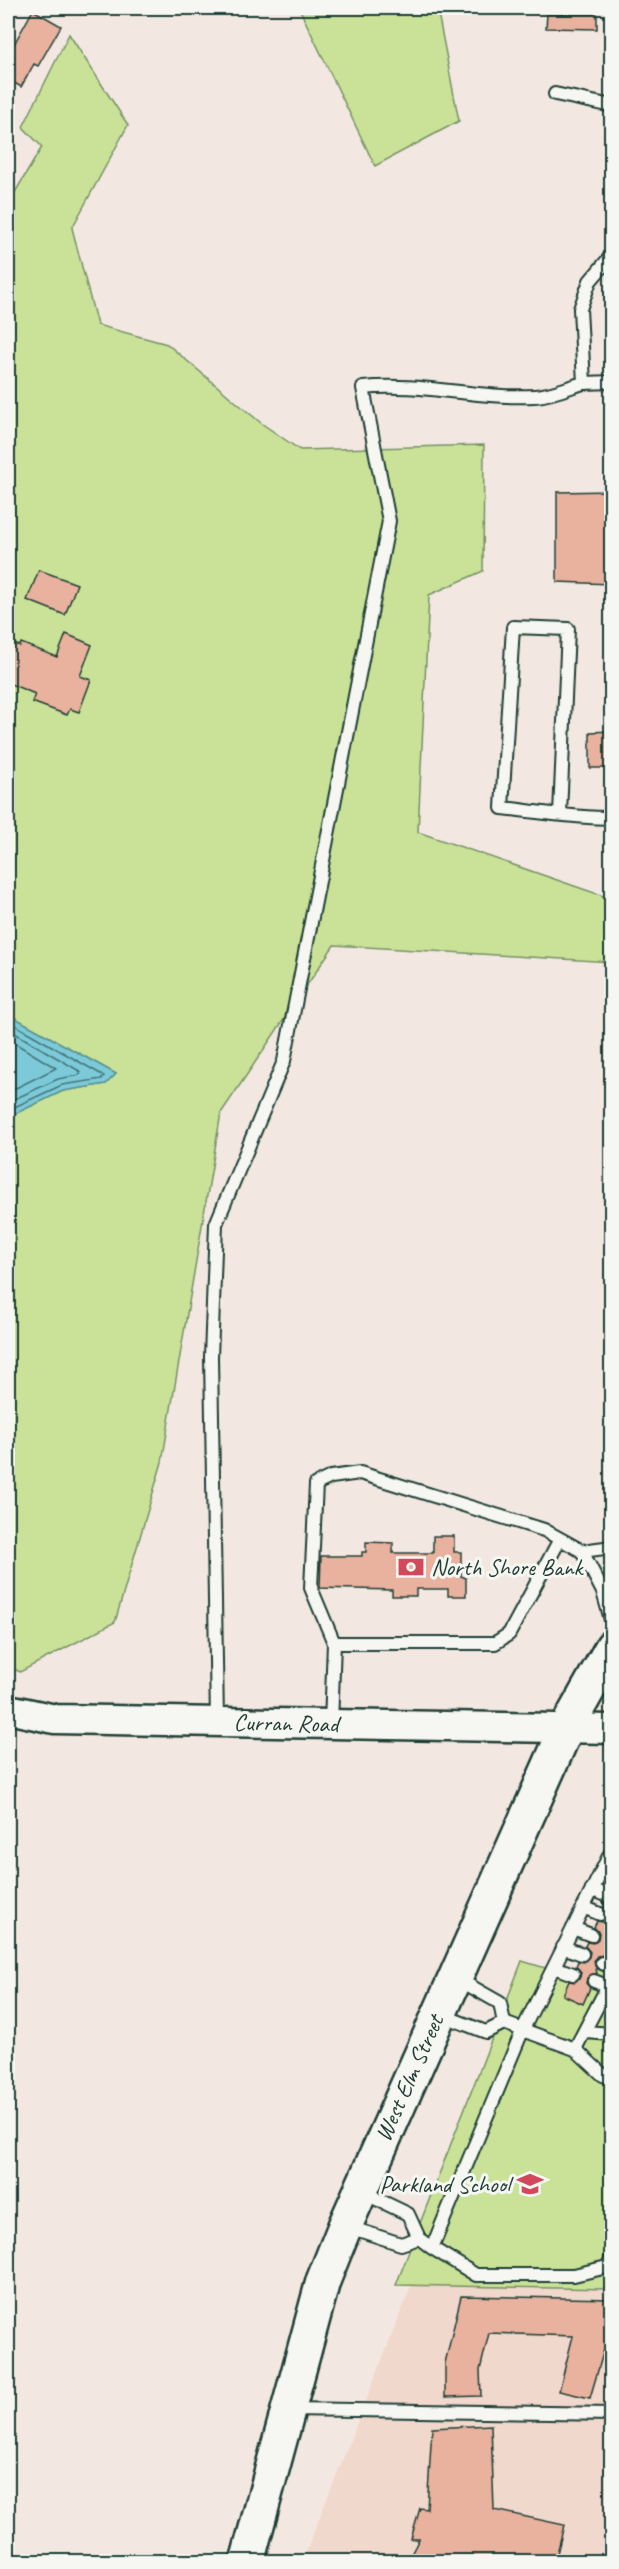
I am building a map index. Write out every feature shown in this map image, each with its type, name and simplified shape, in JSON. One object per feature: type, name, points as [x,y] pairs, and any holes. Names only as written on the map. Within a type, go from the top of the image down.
[{"type":"main road","name":"West Elm Street","points":[[247,2562],[323,2281],[359,2190],[566,1729],[612,1647]]},
{"type":"street","name":"Curran Road","points":[[8,1709],[56,1719],[612,1729]]},
{"type":"lane","points":[[555,94],[612,106]]},
{"type":"lane","points":[[584,383],[580,309],[590,280],[612,255]]},
{"type":"lane","points":[[217,1721],[211,1357],[216,1224],[284,1061],[389,521],[363,388],[386,386],[478,396],[537,396],[584,383],[612,382]]},
{"type":"lane","points":[[560,814],[568,629],[513,627],[502,808],[560,814],[612,818]]},
{"type":"lane","points":[[331,1724],[334,1643],[311,1588],[316,1484],[331,1477],[360,1473],[544,1530],[582,1551],[603,1592],[612,1623]]},
{"type":"lane","points":[[334,1643],[495,1643],[509,1634],[560,1539]]},
{"type":"lane","points":[[582,1551],[612,1547]]},
{"type":"lane","points":[[432,2248],[523,2029],[592,1889],[607,1870],[612,1850]]},
{"type":"lane","points":[[592,1889],[608,1896]]},
{"type":"lane","points":[[583,1907],[600,1914]]},
{"type":"lane","points":[[573,1928],[591,1935]]},
{"type":"lane","points":[[563,1947],[582,1954]]},
{"type":"lane","points":[[554,1967],[573,1974]]},
{"type":"lane","points":[[454,1977],[500,2003],[504,2023]]},
{"type":"lane","points":[[575,2049],[610,1982],[594,1981]]},
{"type":"lane","points":[[438,2013],[486,2032],[504,2023],[523,2029],[575,2049],[603,2075],[612,2079]]},
{"type":"lane","points":[[585,2032],[612,2034]]},
{"type":"lane","points":[[359,2190],[408,2214],[419,2238],[476,2275],[574,2275],[607,2267],[612,2258]]},
{"type":"lane","points":[[345,2226],[401,2244],[419,2238]]},
{"type":"lane","points":[[288,2409],[612,2414]]},
{"type":"shaded area","points":[[611,1978],[611,2561],[302,2562],[414,2279]]},
{"type":"green space","points":[[299,8],[437,8],[459,121],[375,166]]},
{"type":"green space","points":[[69,34],[128,125],[72,228],[97,325],[167,344],[261,423],[300,450],[484,445],[483,571],[429,595],[418,832],[612,899],[611,962],[334,945],[221,1113],[162,1462],[115,1622],[20,1672],[8,1666],[8,1117],[63,1091],[106,1084],[116,1074],[8,1014],[8,204],[42,147],[23,127]]},
{"type":"green space","name":"Parkland School","points":[[522,1961],[572,1976],[596,1965],[611,1966],[611,2289],[396,2285]]},
{"type":"water","points":[[8,1014],[116,1074],[106,1084],[63,1091],[8,1117]]},
{"type":"building","points":[[33,10],[61,26],[38,66],[34,64],[21,87],[8,79],[8,55]]},
{"type":"building","points":[[547,14],[597,14],[597,29],[546,28]]},
{"type":"building","points":[[612,491],[612,584],[557,582],[557,492]]},
{"type":"building","points":[[39,570],[77,584],[65,615],[27,600]]},
{"type":"building","points":[[66,634],[92,645],[80,676],[91,680],[79,712],[70,709],[67,715],[32,702],[35,694],[8,683],[8,642],[20,646],[21,643],[57,657]]},
{"type":"building","points":[[612,731],[612,768],[590,768],[590,732]]},
{"type":"building","points":[[433,1536],[454,1536],[454,1552],[461,1552],[461,1576],[466,1578],[466,1596],[448,1596],[448,1589],[416,1589],[416,1596],[392,1596],[392,1590],[320,1588],[321,1556],[362,1556],[362,1552],[366,1552],[366,1542],[393,1543],[393,1553],[433,1553]]},
{"type":"building","points":[[604,1903],[612,1903],[612,1935],[604,1939],[604,1947],[608,1950],[605,1955],[597,1956],[594,1960],[597,1973],[587,1978],[586,1983],[590,1988],[583,2004],[563,1995],[569,1981],[575,1982],[580,1977],[581,1972],[576,1966],[578,1961],[584,1962],[589,1957],[590,1952],[585,1946],[587,1942],[593,1943],[598,1939],[599,1933],[594,1927],[597,1921],[602,1922],[607,1918]]},
{"type":"building","points":[[461,2296],[612,2299],[612,2336],[608,2336],[590,2398],[559,2391],[573,2336],[489,2333],[480,2370],[481,2396],[445,2397],[445,2363]]},
{"type":"building","points":[[491,2425],[494,2510],[564,2525],[555,2562],[407,2562],[419,2539],[411,2539],[420,2508],[427,2509],[432,2428]]},
{"type":"place","name":"North Shore Bank","points":[[411,1567]]},
{"type":"place","name":"Parkland School","points":[[530,2184]]}]
